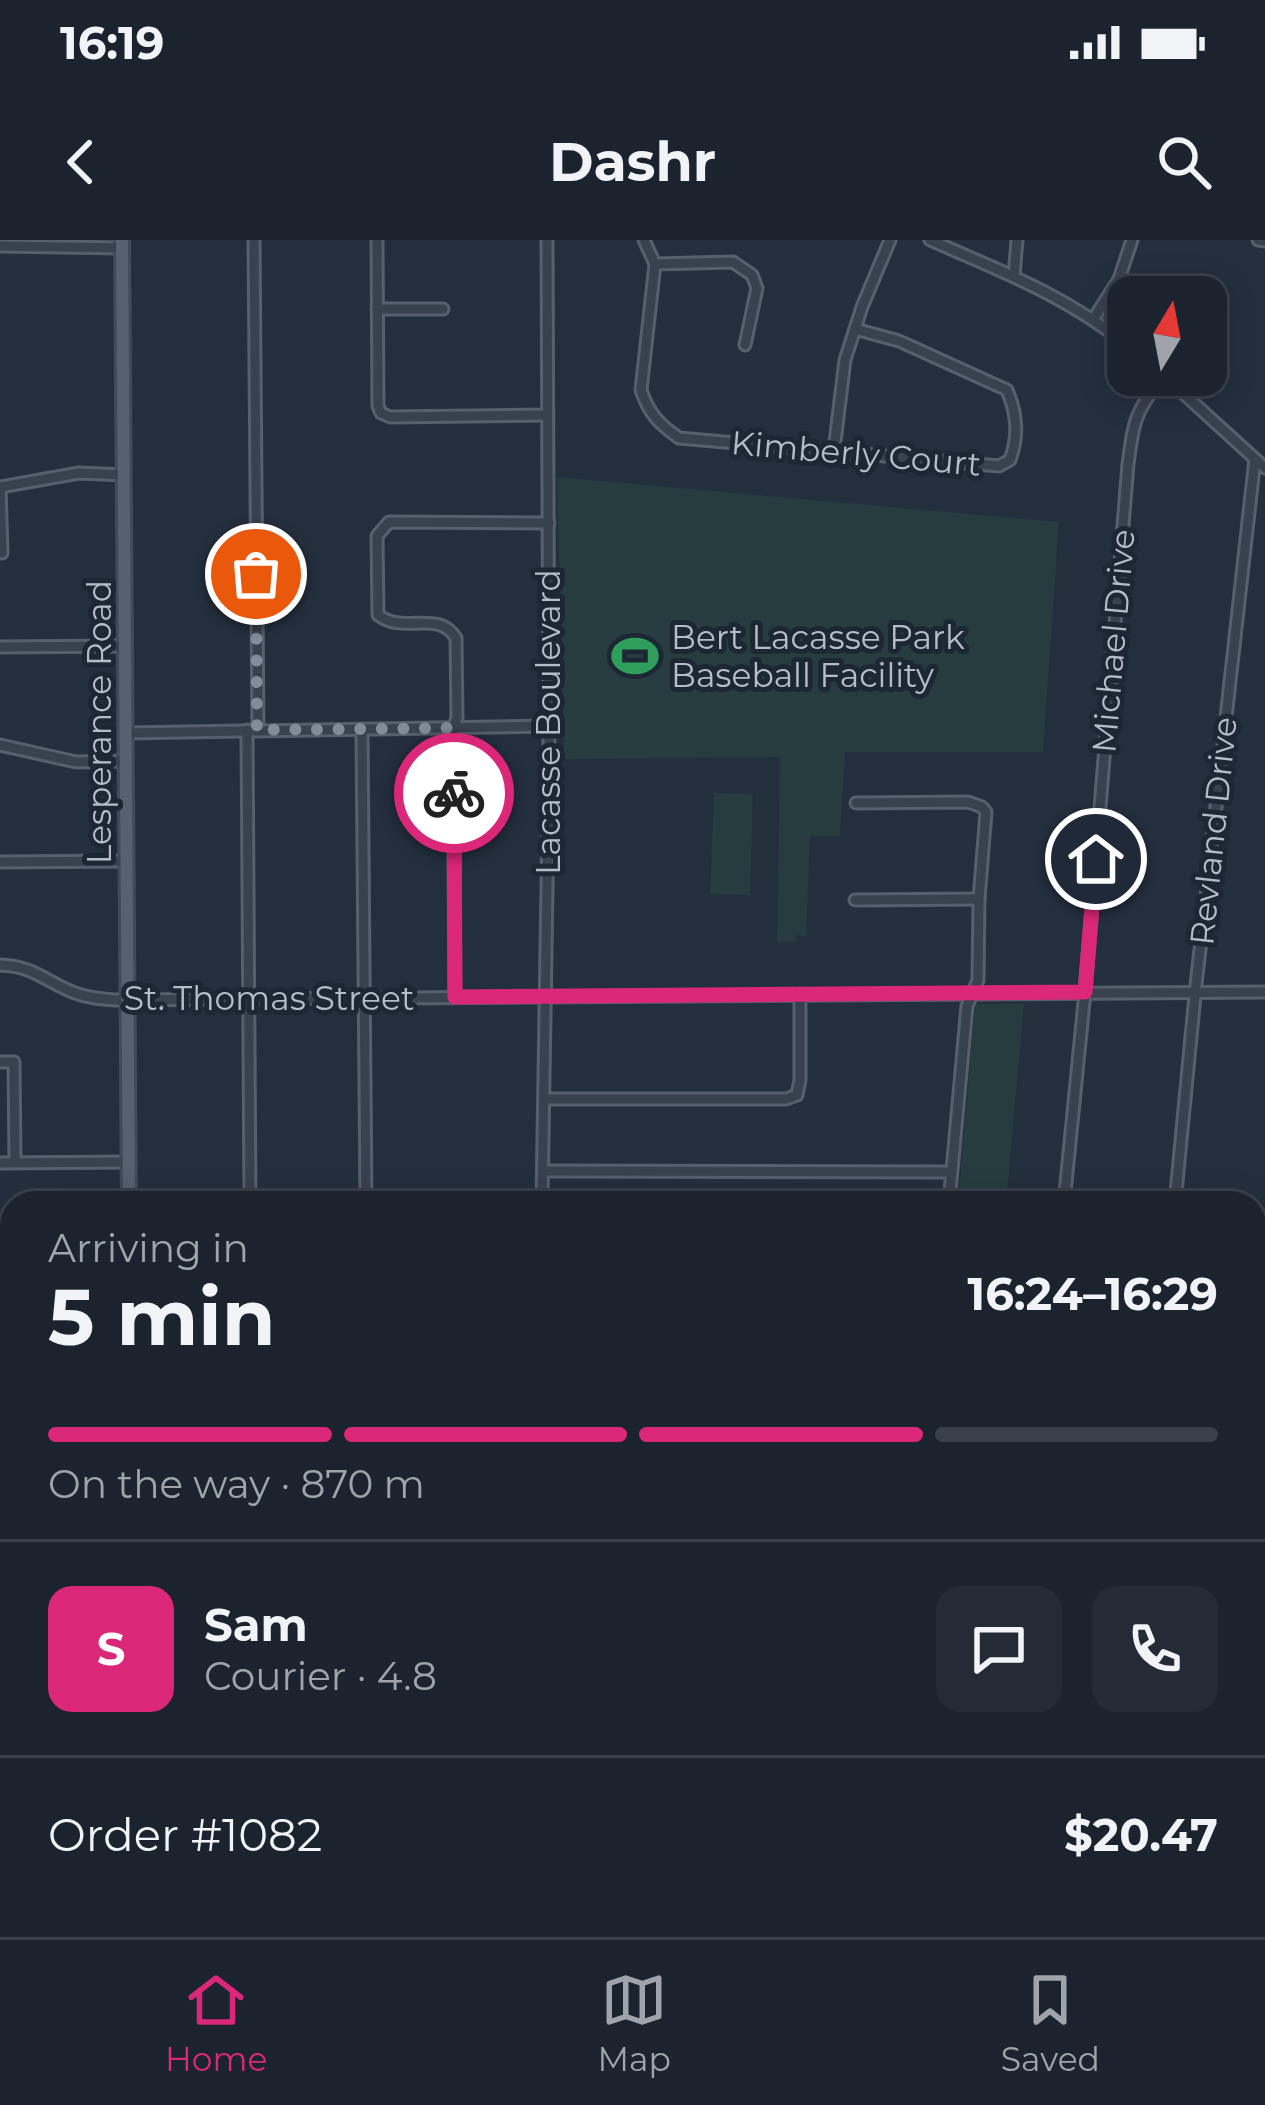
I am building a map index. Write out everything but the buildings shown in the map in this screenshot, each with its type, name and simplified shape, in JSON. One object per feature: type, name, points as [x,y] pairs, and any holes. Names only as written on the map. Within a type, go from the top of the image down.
[{"type":"main road","name":"Lesperance Road","points":[[122,244],[129,1191]]},
{"type":"street","points":[[250,1191],[254,240]]},
{"type":"street","points":[[376,240],[381,413],[390,417],[548,415]]},
{"type":"street","name":"Lacasse Boulevard","points":[[542,1191],[549,726],[547,240]]},
{"type":"street","points":[[644,240],[655,264],[733,262],[752,274],[757,288],[745,345]]},
{"type":"street","points":[[834,450],[845,360],[890,240]]},
{"type":"street","points":[[930,240],[1014,276],[1107,329]]},
{"type":"street","points":[[1014,276],[1017,240]]},
{"type":"street","points":[[1094,318],[1119,279],[1132,240]]},
{"type":"street","points":[[0,245],[122,244]]},
{"type":"street","name":"Kimberly Court","points":[[655,264],[641,390],[657,423],[679,438],[999,466],[1010,460],[1017,413],[1007,390],[899,341],[855,329]]},
{"type":"street","points":[[377,309],[443,309]]},
{"type":"street","name":"Michael Drive","points":[[1065,1191],[1128,464],[1133,425],[1147,396]]},
{"type":"street","points":[[1187,396],[1265,468]]},
{"type":"street","name":"Revland Drive","points":[[1176,1191],[1255,459]]},
{"type":"street","points":[[2,554],[0,487],[79,473],[125,475]]},
{"type":"street","points":[[455,997],[456,638],[450,627],[438,623],[390,624],[378,615],[377,536],[389,522],[549,523]]},
{"type":"street","points":[[0,647],[125,646]]},
{"type":"street","points":[[126,734],[549,726]]},
{"type":"street","points":[[362,728],[366,1191]]},
{"type":"street","points":[[0,745],[76,763],[126,761]]},
{"type":"street","points":[[856,803],[968,802],[986,812],[978,980],[967,1006],[950,1191]]},
{"type":"street","points":[[0,862],[127,861]]},
{"type":"street","points":[[855,900],[979,899]]},
{"type":"street","name":"St. Thomas Street","points":[[0,965],[31,969],[92,998],[129,1000],[1265,992]]},
{"type":"street","points":[[544,1099],[786,1099],[796,1095],[800,994]]},
{"type":"street","points":[[0,1062],[14,1062],[15,1162]]},
{"type":"street","points":[[0,1162],[128,1162]]},
{"type":"street","points":[[543,1171],[951,1172]]},
{"type":"green space","points":[[557,477],[1059,522],[1043,752],[845,752],[840,836],[810,836],[806,936],[795,935],[797,942],[777,942],[780,757],[564,759]]},
{"type":"green space","points":[[714,793],[753,794],[750,895],[710,894]]},
{"type":"green space","points":[[975,1004],[1024,1004],[1007,1191],[959,1191]]},
{"type":"way so far","points":[[256,574],[257,730],[453,728],[454,793]]},
{"type":"place","name":"Bert Lacasse Park Baseball Facility","points":[[635,656]]},
{"type":"route","points":[[454,793],[455,997],[1085,992],[1096,859]]}]
